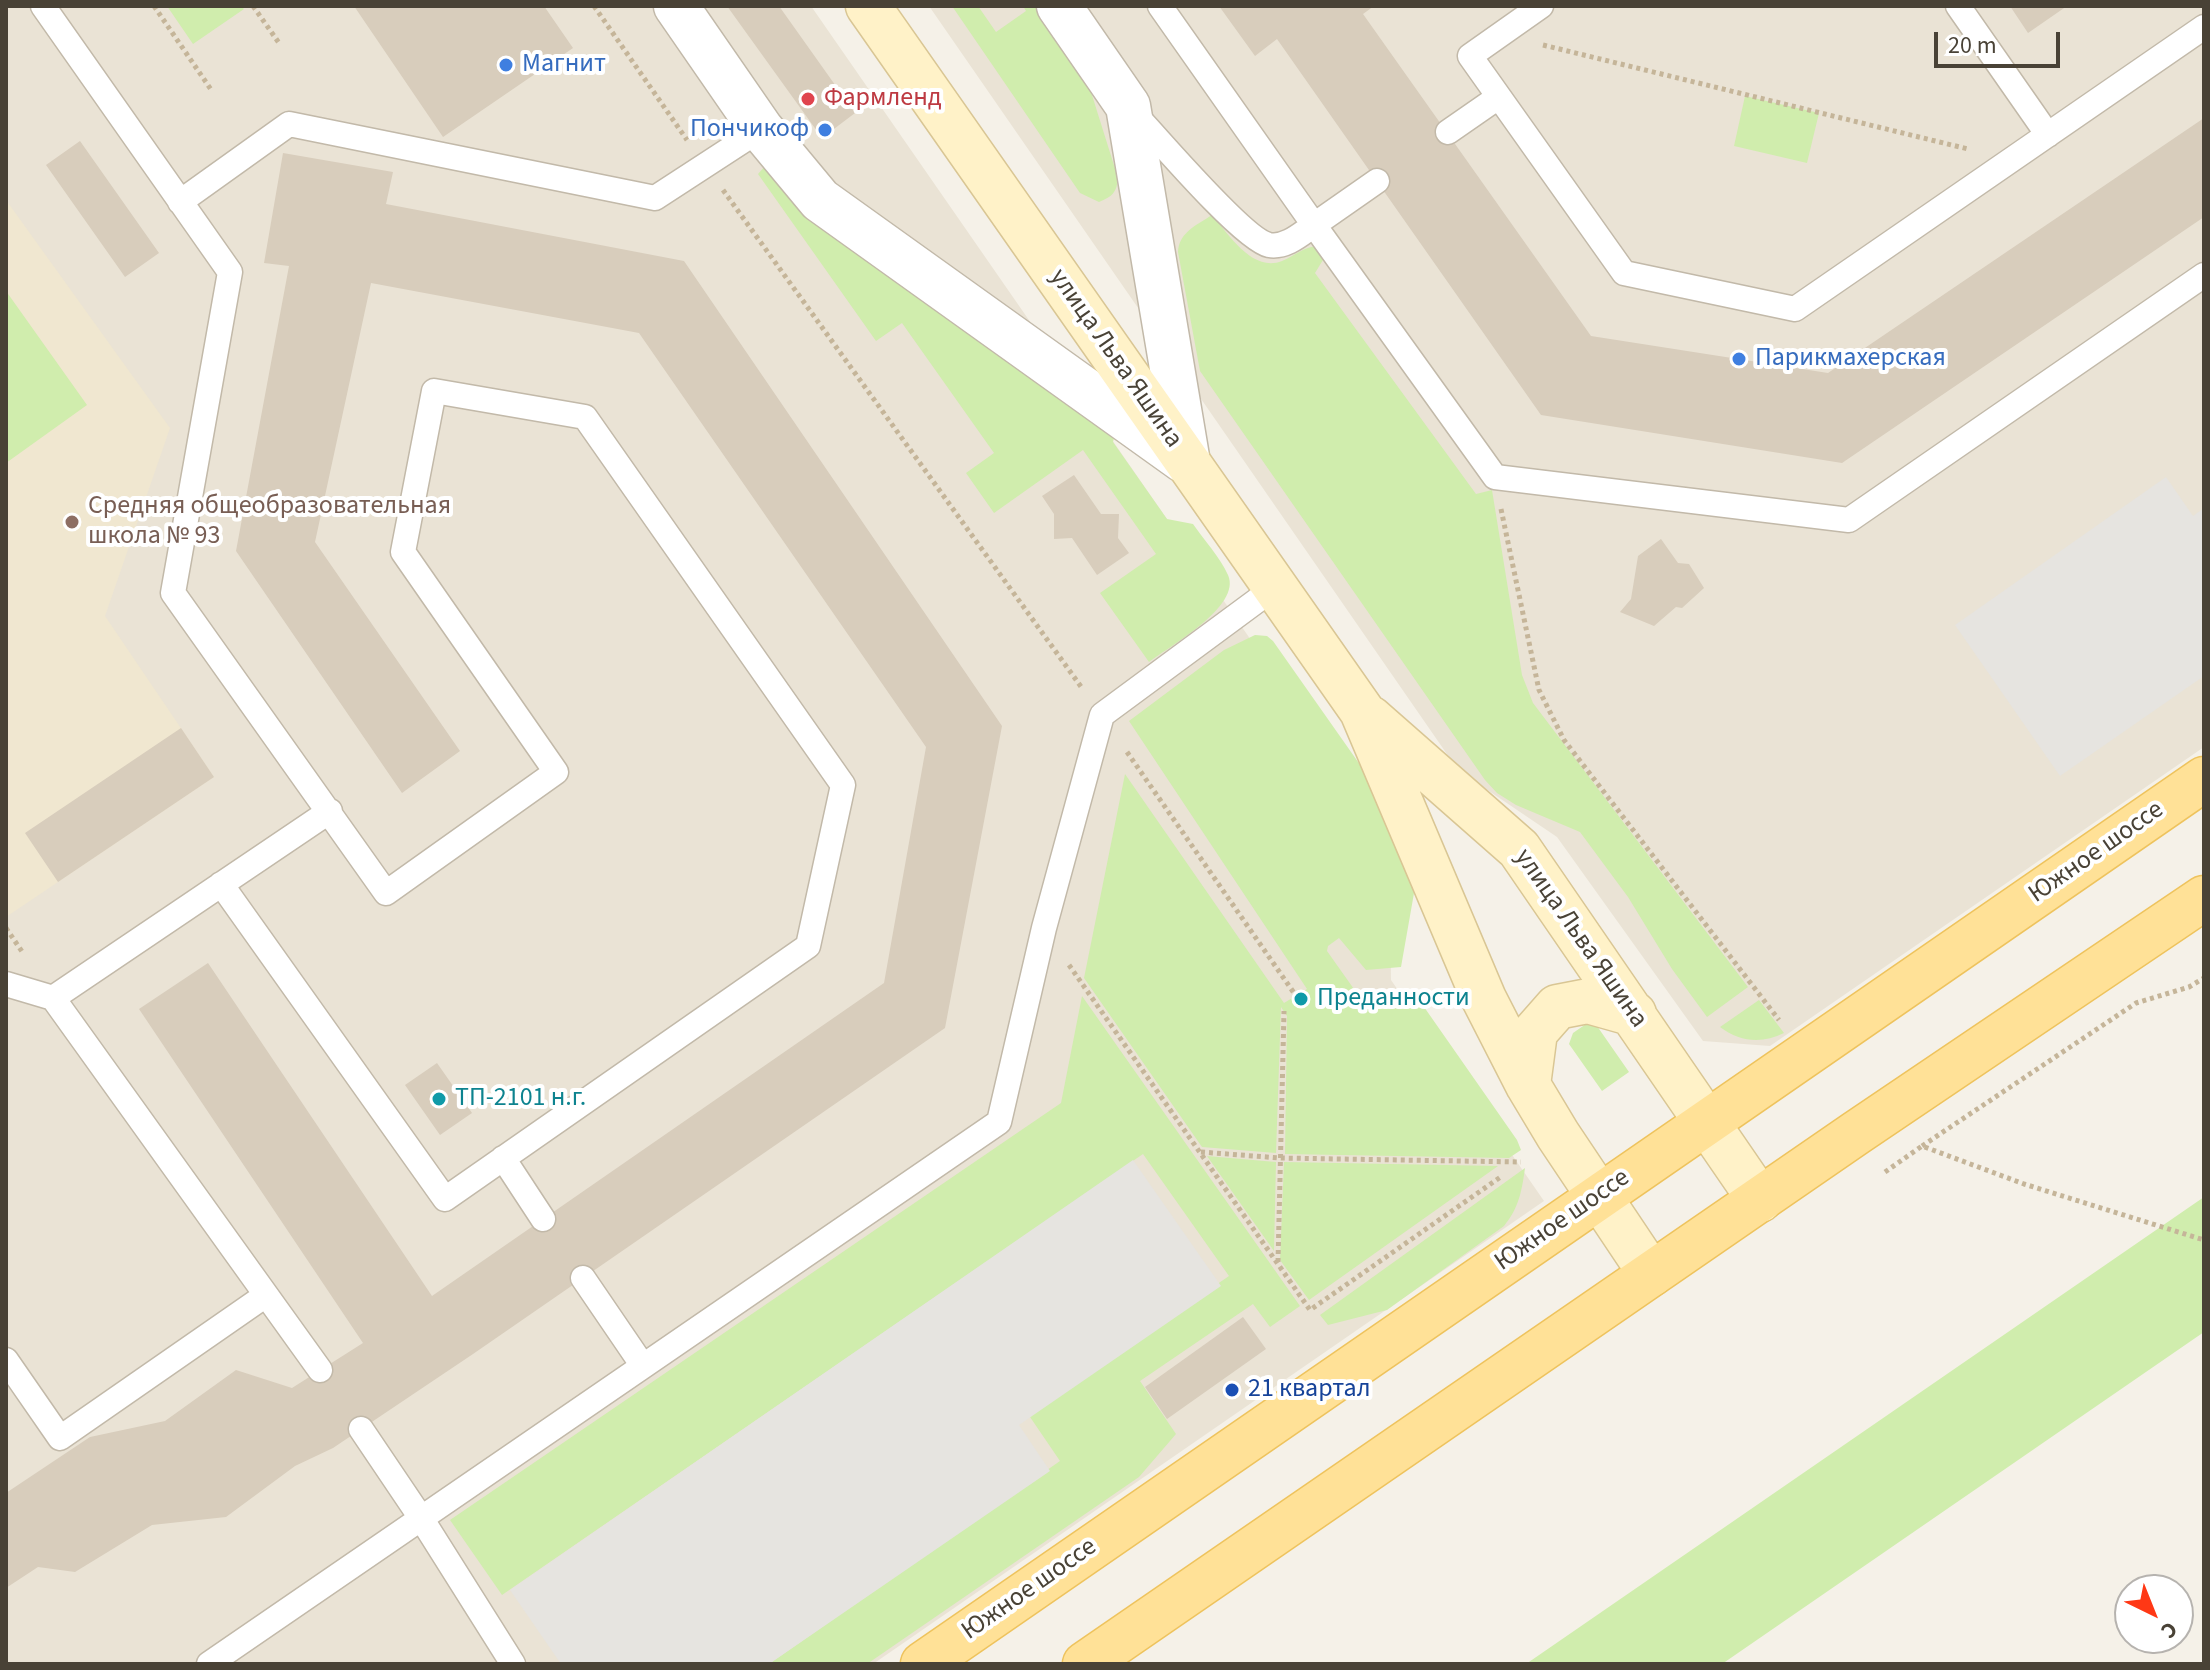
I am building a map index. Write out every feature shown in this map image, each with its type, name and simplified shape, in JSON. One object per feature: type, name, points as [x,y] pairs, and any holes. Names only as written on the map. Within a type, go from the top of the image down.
[{"type":"main road","name":"улица Льва Яшина","points":[[868,6],[1362,711],[1484,999],[1528,1085],[1598,1197],[1651,1274]]},
{"type":"main road","name":"улица Льва Яшина","points":[[1362,711],[1519,849],[1760,1200]]},
{"type":"main road","name":"Южное шоссе","points":[[923,1664],[2204,779]]},
{"type":"main road","points":[[1085,1664],[2204,898]]},
{"type":"main road","points":[[1528,1085],[1535,1032],[1557,1007],[1588,1001],[1634,1014]]},
{"type":"street","points":[[676,6],[761,129],[820,200],[1188,463]]},
{"type":"street","points":[[1059,6],[1128,106],[1188,463]]},
{"type":"lane","points":[[43,6],[230,272],[173,593],[386,893],[556,772],[403,552],[434,391],[585,417],[843,785],[808,946],[445,1199],[221,884]]},
{"type":"lane","points":[[1160,6],[1495,477],[1849,520],[2204,275]]},
{"type":"lane","points":[[1541,6],[1470,56],[1624,273],[1795,309],[2204,27]]},
{"type":"lane","points":[[1958,6],[2048,135]]},
{"type":"lane","points":[[1448,132],[1497,98]]},
{"type":"lane","points":[[1128,106],[1243,230],[1268,245],[1287,244],[1377,181]]},
{"type":"lane","points":[[180,202],[289,124],[655,198],[761,129]]},
{"type":"lane","points":[[209,1664],[999,1122],[1044,928],[1102,715],[1274,588]]},
{"type":"lane","points":[[53,998],[330,811]]},
{"type":"lane","points":[[6,984],[53,998],[320,1370]]},
{"type":"lane","points":[[503,1158],[543,1219]]},
{"type":"lane","points":[[583,1278],[643,1366]]},
{"type":"lane","points":[[6,1360],[60,1438],[266,1295]]},
{"type":"lane","points":[[361,1429],[513,1664]]},
{"type":"path","points":[[154,6],[212,91]]},
{"type":"path","points":[[253,6],[279,43]]},
{"type":"path","points":[[594,6],[705,166],[1102,715],[1303,1006]]},
{"type":"path","points":[[1501,34],[2012,160]]},
{"type":"path","points":[[1495,477],[1539,690],[1564,740],[1805,1054]]},
{"type":"path","points":[[1044,928],[1310,1310],[1502,1176]]},
{"type":"path","points":[[1885,1172],[2136,1003],[2189,987],[2204,978]]},
{"type":"path","points":[[1278,1264],[1284,1011]]},
{"type":"path","points":[[1922,1146],[2024,1184],[2204,1240]]},
{"type":"path","points":[[1200,1152],[1280,1158],[1521,1162]]},
{"type":"shaded area","name":"21 квартал","points":[[6,6],[811,6],[1389,839],[1391,980],[1544,1201],[873,1664],[6,1664]]},
{"type":"shaded area","points":[[929,6],[2204,6],[2204,747],[1770,1046],[1703,1041],[1557,837],[1458,770]]},
{"type":"shaded area","name":"Средняя общеобразовательная школа № 93","points":[[6,200],[170,428],[105,616],[214,777],[6,917]]},
{"type":"shaded area","points":[[2166,477],[2193,516],[2204,508],[2204,676],[2060,776],[1955,625]]},
{"type":"shaded area","points":[[1133,1160],[1221,1286],[1019,1425],[1050,1471],[769,1664],[561,1664],[510,1590]]},
{"type":"green space","points":[[167,6],[241,6],[244,9],[193,44]]},
{"type":"green space","points":[[952,6],[978,6],[996,32],[1026,11],[1023,6],[1056,6],[1070,25],[1118,178],[1110,196],[1099,202],[1080,193]]},
{"type":"green space","points":[[1745,96],[1819,113],[1807,163],[1734,146]]},
{"type":"green space","points":[[766,165],[1117,426],[1113,442],[1167,519],[1193,524],[1225,568],[1229,587],[1215,612],[1149,662],[1100,593],[1156,554],[1083,450],[994,513],[966,473],[994,453],[902,323],[876,341],[758,174]]},
{"type":"green space","points":[[1212,215],[1233,241],[1261,261],[1282,261],[1317,246],[1326,255],[1315,273],[1476,494],[1492,490],[1522,675],[1533,703],[1748,987],[1707,1017],[1672,969],[1628,897],[1580,832],[1516,805],[1497,793],[1485,780],[1200,371],[1178,252],[1185,234]]},
{"type":"green space","points":[[6,291],[87,405],[6,463]]},
{"type":"green space","points":[[1255,635],[1267,636],[1273,641],[1408,833],[1420,859],[1401,967],[1366,970],[1339,938],[1328,946],[1327,951],[1361,999],[1415,994],[1517,1140],[1521,1150],[1509,1158],[1285,1154],[1287,1016],[1281,1007],[1276,1153],[1202,1147],[1084,978],[1125,774],[1284,1003],[1307,989],[1129,721],[1224,650]]},
{"type":"green space","points":[[1082,996],[1300,1306],[1270,1327],[1253,1304],[1140,1381],[1176,1434],[1139,1477],[867,1664],[769,1664],[1060,1461],[1028,1414],[1229,1276],[1143,1154],[502,1595],[450,1520],[1061,1103]]},
{"type":"green space","points":[[1759,1000],[1784,1033],[1768,1039],[1751,1040],[1735,1036],[1720,1027]]},
{"type":"green space","points":[[1586,1024],[1597,1026],[1629,1072],[1602,1091],[1569,1044],[1573,1033]]},
{"type":"green space","points":[[1207,1156],[1276,1162],[1274,1251]]},
{"type":"green space","points":[[1284,1162],[1498,1166],[1309,1300],[1280,1260]]},
{"type":"green space","points":[[1525,1168],[1519,1198],[1504,1226],[1387,1310],[1328,1325],[1320,1315]]},
{"type":"green space","points":[[2204,1197],[2204,1332],[1722,1664],[1526,1664]]},
{"type":"building","points":[[354,6],[544,6],[573,48],[443,137]]},
{"type":"building","points":[[727,6],[779,6],[855,113],[822,138]]},
{"type":"building","points":[[1219,6],[1374,6],[1363,14],[1591,336],[1828,373],[2204,118],[2204,217],[1842,463],[1541,415],[1277,39],[1255,56]]},
{"type":"building","points":[[2010,6],[2067,6],[2028,33]]},
{"type":"building","points":[[80,141],[159,253],[125,277],[46,165]]},
{"type":"building","points":[[283,153],[393,172],[386,204],[684,261],[1002,726],[945,1028],[473,1354],[333,1448],[295,1466],[226,1517],[152,1525],[75,1572],[38,1567],[6,1588],[6,1493],[90,1437],[165,1421],[236,1370],[292,1388],[363,1343],[139,1009],[208,963],[432,1296],[884,983],[926,747],[639,333],[371,283],[315,542],[460,751],[402,793],[236,551],[289,266],[264,263]]},
{"type":"building","points":[[1074,475],[1101,514],[1119,514],[1118,538],[1129,553],[1097,575],[1072,538],[1054,539],[1054,514],[1042,496]]},
{"type":"building","points":[[1661,539],[1678,563],[1689,564],[1704,588],[1682,608],[1676,607],[1654,626],[1620,612],[1631,599],[1638,556]]},
{"type":"building","points":[[181,728],[214,777],[58,882],[25,833]]},
{"type":"building","name":"ТП-2101 н.г.","points":[[437,1063],[472,1113],[440,1135],[405,1085]]},
{"type":"building","points":[[1243,1317],[1266,1349],[1167,1419],[1145,1387]]},
{"type":"place","name":"Магнит","points":[[506,65]]},
{"type":"place","name":"Фармленд","points":[[808,99]]},
{"type":"place","name":"Пончикоф","points":[[825,130]]},
{"type":"place","name":"Парикмахерская","points":[[1739,359]]},
{"type":"place","name":"Средняя общеобразовательная школа № 93","points":[[72,522]]},
{"type":"place","name":"Преданности","points":[[1301,999]]},
{"type":"place","name":"ТП-2101 н.г.","points":[[439,1099]]},
{"type":"place","name":"21 квартал","points":[[1232,1390]]}]
